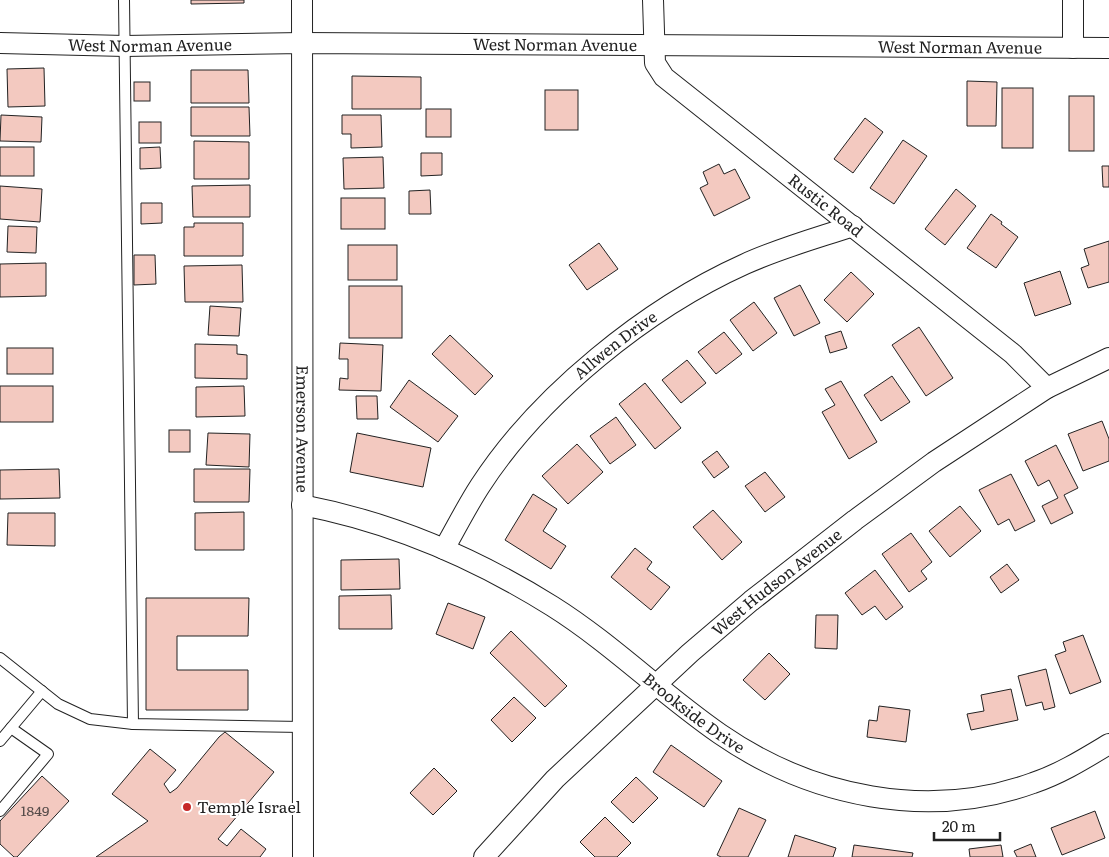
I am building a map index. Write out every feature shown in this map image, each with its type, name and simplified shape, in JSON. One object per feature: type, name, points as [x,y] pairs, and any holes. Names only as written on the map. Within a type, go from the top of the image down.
[{"type":"street","name":"Emerson Avenue","points":[[302,0],[303,857]]},
{"type":"street","name":"Rustic Road","points":[[653,0],[655,63],[664,76],[1013,354],[1047,388]]},
{"type":"street","points":[[1073,0],[1074,48]]},
{"type":"street","name":"West Norman Avenue","points":[[0,43],[125,46],[302,42],[1109,48]]},
{"type":"street","name":"Allwen Drive","points":[[444,549],[480,485],[513,442],[550,401],[590,364],[643,322],[685,296],[744,264],[853,226]]},
{"type":"street","name":"West Hudson Avenue","points":[[484,857],[555,779],[690,653],[751,601],[855,520],[934,462],[1047,388],[1109,358]]},
{"type":"street","name":"Brookside Drive","points":[[302,505],[329,510],[366,521],[444,549],[493,572],[552,606],[721,735],[763,760],[811,782],[840,791],[920,802],[966,800],[1011,790],[1065,770],[1109,744]]},
{"type":"lane","points":[[124,0],[133,724]]},
{"type":"lane","points":[[0,658],[58,704],[90,718],[133,724],[303,727]]},
{"type":"lane","points":[[0,741],[42,691]]},
{"type":"lane","points":[[0,811],[48,754],[11,728]]},
{"type":"building","points":[[191,0],[244,0],[244,3],[191,4]]},
{"type":"building","points":[[44,68],[45,106],[8,107],[7,69]]},
{"type":"building","points":[[191,70],[248,70],[249,103],[191,103]]},
{"type":"building","points":[[352,76],[421,77],[421,109],[352,109]]},
{"type":"building","points":[[967,81],[997,82],[996,126],[967,126]]},
{"type":"building","points":[[134,82],[150,82],[150,101],[134,101]]},
{"type":"building","points":[[1002,88],[1033,88],[1033,148],[1002,148]]},
{"type":"building","points":[[545,90],[578,90],[578,130],[545,130]]},
{"type":"building","points":[[1069,96],[1094,96],[1094,151],[1069,151]]},
{"type":"building","points":[[191,107],[249,107],[250,136],[191,136]]},
{"type":"building","points":[[426,109],[451,109],[451,137],[426,137]]},
{"type":"building","points":[[1,115],[42,117],[41,142],[0,141]]},
{"type":"building","points":[[342,115],[381,115],[382,147],[351,148],[351,134],[342,134]]},
{"type":"building","points":[[865,118],[883,132],[853,173],[834,159]]},
{"type":"building","points":[[139,122],[161,122],[161,143],[139,143]]},
{"type":"building","points":[[903,140],[927,156],[894,204],[870,188]]},
{"type":"building","points":[[194,141],[249,142],[249,179],[194,179]]},
{"type":"building","points":[[0,147],[34,147],[34,176],[0,176]]},
{"type":"building","points":[[160,147],[161,168],[140,169],[140,148]]},
{"type":"building","points":[[421,153],[442,153],[442,175],[421,176]]},
{"type":"building","points":[[383,157],[384,188],[344,189],[343,158]]},
{"type":"building","points":[[719,164],[724,174],[735,169],[750,198],[714,216],[700,188],[708,184],[703,172]]},
{"type":"building","points":[[1102,166],[1109,166],[1109,187],[1103,187]]},
{"type":"building","points":[[250,185],[250,217],[193,217],[192,186]]},
{"type":"building","points":[[0,186],[42,189],[40,222],[0,219]]},
{"type":"building","points":[[956,189],[976,206],[945,245],[925,229]]},
{"type":"building","points":[[430,190],[431,214],[409,214],[409,191]]},
{"type":"building","points":[[341,198],[385,198],[385,229],[341,229]]},
{"type":"building","points":[[141,203],[162,203],[162,223],[141,224]]},
{"type":"building","points":[[991,214],[1018,237],[996,268],[967,248]]},
{"type":"building","points":[[194,223],[243,223],[243,256],[184,256],[184,227],[194,227]]},
{"type":"building","points":[[8,226],[37,227],[36,253],[7,252]]},
{"type":"building","points":[[1109,241],[1109,282],[1088,288],[1081,268],[1089,265],[1084,249]]},
{"type":"building","points":[[599,243],[618,269],[587,290],[569,265]]},
{"type":"building","points":[[348,245],[397,245],[397,280],[348,280]]},
{"type":"building","points":[[134,255],[155,255],[156,284],[134,285]]},
{"type":"building","points":[[46,263],[46,296],[0,297],[0,264]]},
{"type":"building","points":[[242,265],[243,302],[185,302],[184,266]]},
{"type":"building","points":[[1060,271],[1071,304],[1035,316],[1024,283]]},
{"type":"building","points":[[851,272],[874,294],[847,322],[824,300]]},
{"type":"building","points":[[800,285],[820,323],[794,336],[774,298]]},
{"type":"building","points":[[349,286],[402,286],[402,338],[349,338]]},
{"type":"building","points":[[754,302],[777,333],[753,351],[730,320]]},
{"type":"building","points":[[210,306],[241,308],[239,336],[208,335]]},
{"type":"building","points":[[919,327],[953,378],[926,396],[892,345]]},
{"type":"building","points":[[841,331],[847,348],[830,353],[825,336]]},
{"type":"building","points":[[724,332],[742,354],[716,374],[698,352]]},
{"type":"building","points":[[450,335],[493,376],[475,395],[432,354]]},
{"type":"building","points":[[340,343],[383,345],[381,391],[339,390],[340,378],[348,379],[348,359],[339,359]]},
{"type":"building","points":[[195,344],[237,345],[237,354],[247,355],[247,379],[195,378]]},
{"type":"building","points":[[7,348],[53,348],[53,374],[7,374]]},
{"type":"building","points":[[687,360],[706,383],[681,403],[662,380]]},
{"type":"building","points":[[892,376],[910,402],[881,421],[864,395]]},
{"type":"building","points":[[409,380],[458,416],[438,442],[390,407]]},
{"type":"building","points":[[841,381],[877,442],[849,459],[822,412],[835,405],[825,389]]},
{"type":"building","points":[[645,383],[681,428],[655,449],[619,404]]},
{"type":"building","points":[[0,386],[53,386],[53,422],[0,422]]},
{"type":"building","points":[[244,386],[245,416],[196,417],[196,387]]},
{"type":"building","points":[[356,396],[377,396],[378,419],[357,419]]},
{"type":"building","points":[[616,417],[636,445],[610,464],[590,436]]},
{"type":"building","points":[[1102,421],[1109,439],[1109,461],[1083,471],[1068,434]]},
{"type":"building","points":[[169,430],[190,430],[190,452],[169,452]]},
{"type":"building","points":[[208,433],[250,434],[249,467],[206,465]]},
{"type":"building","points":[[357,433],[431,448],[423,487],[350,472]]},
{"type":"building","points":[[577,444],[603,472],[568,504],[542,476]]},
{"type":"building","points":[[1056,445],[1078,488],[1064,495],[1073,513],[1051,524],[1042,506],[1058,498],[1049,480],[1038,486],[1025,461]]},
{"type":"building","points":[[717,451],[729,467],[714,478],[702,462]]},
{"type":"building","points":[[59,469],[60,498],[0,499],[0,470]]},
{"type":"building","points":[[194,469],[250,469],[249,502],[194,502]]},
{"type":"building","points":[[765,472],[785,497],[765,512],[745,486]]},
{"type":"building","points":[[1011,474],[1035,521],[1015,531],[1009,519],[998,525],[979,490]]},
{"type":"building","points":[[533,494],[557,509],[543,531],[566,546],[551,569],[505,540]]},
{"type":"building","points":[[960,506],[981,531],[950,557],[929,531]]},
{"type":"building","points":[[713,510],[742,542],[722,560],[693,527]]},
{"type":"building","points":[[244,512],[244,550],[195,550],[195,513]]},
{"type":"building","points":[[8,513],[55,513],[55,546],[7,545]]},
{"type":"building","points":[[911,533],[932,562],[921,571],[927,579],[909,592],[882,554]]},
{"type":"building","points":[[635,548],[652,562],[647,569],[670,587],[651,610],[611,577]]},
{"type":"building","points":[[399,559],[400,589],[341,590],[341,560]]},
{"type":"building","points":[[1007,564],[1019,580],[1001,593],[990,577]]},
{"type":"building","points":[[875,570],[903,607],[886,620],[875,606],[862,615],[845,593]]},
{"type":"building","points":[[391,595],[392,629],[339,629],[339,596]]},
{"type":"building","points":[[146,598],[249,598],[248,636],[177,636],[177,670],[248,670],[248,710],[146,710]]},
{"type":"building","points":[[448,603],[485,617],[473,649],[436,634]]},
{"type":"building","points":[[816,615],[838,615],[837,649],[815,648]]},
{"type":"building","points":[[511,631],[567,686],[545,707],[490,653]]},
{"type":"building","points":[[1083,635],[1101,682],[1070,694],[1055,655],[1066,651],[1063,642]]},
{"type":"building","points":[[769,653],[790,674],[765,700],[743,680]]},
{"type":"building","points":[[1046,669],[1055,707],[1044,710],[1042,702],[1026,706],[1018,676]]},
{"type":"building","points":[[1011,689],[1018,720],[971,730],[967,714],[984,711],[981,695]]},
{"type":"building","points":[[514,697],[536,718],[512,742],[491,720]]},
{"type":"building","points":[[879,706],[910,710],[906,742],[867,737],[869,720],[877,721]]},
{"type":"building","name":"Temple Israel","points":[[225,732],[274,772],[218,839],[227,846],[241,829],[266,849],[260,857],[96,857],[148,821],[112,794],[150,749],[176,770],[164,784],[170,793],[177,788]]},
{"type":"building","points":[[671,745],[722,781],[704,807],[653,772]]},
{"type":"building","points":[[434,768],[457,791],[433,815],[410,793]]},
{"type":"building","points":[[42,776],[69,801],[17,857],[14,857],[0,844],[0,821]]},
{"type":"building","points":[[636,777],[658,798],[633,823],[611,802]]},
{"type":"building","points":[[739,808],[766,820],[748,857],[721,857],[717,855]]},
{"type":"building","points":[[1095,811],[1105,838],[1062,855],[1051,828]]},
{"type":"building","points":[[605,817],[631,843],[617,857],[595,857],[580,842]]},
{"type":"building","points":[[795,835],[836,848],[833,857],[788,857]]},
{"type":"building","points":[[1031,844],[1036,857],[1017,857],[1014,851]]},
{"type":"building","points":[[854,845],[913,853],[912,857],[852,857]]},
{"type":"building","points":[[1001,845],[1003,857],[970,857],[969,849]]},
{"type":"place","name":"Temple Israel","points":[[187,807]]}]
